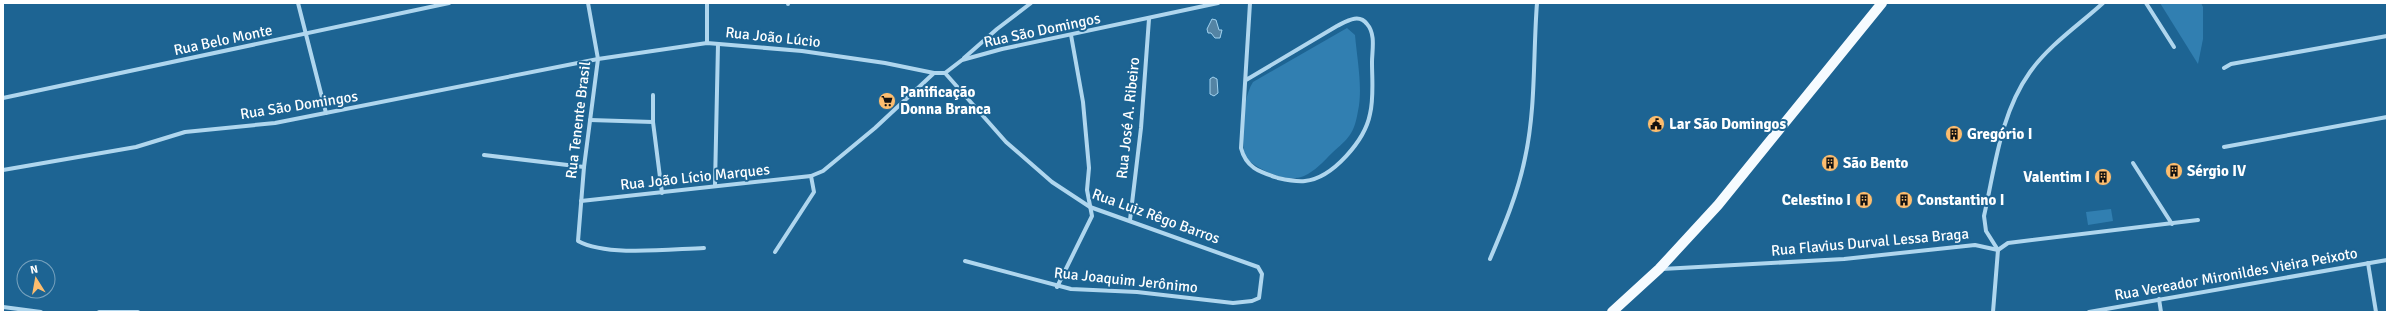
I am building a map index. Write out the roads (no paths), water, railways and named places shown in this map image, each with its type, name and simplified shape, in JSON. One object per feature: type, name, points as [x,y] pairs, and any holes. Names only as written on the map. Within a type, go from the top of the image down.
[{"type":"main road","points":[[1612,312],[1659,269],[1718,205],[1882,3]]},
{"type":"street","points":[[298,3],[326,113]]},
{"type":"street","name":"Rua Belo Monte","points":[[3,98],[449,3]]},
{"type":"street","name":"Rua Tenente Brasil","points":[[588,3],[598,59],[584,167],[578,241],[590,246],[610,249],[704,248]]},
{"type":"street","points":[[707,3],[708,43]]},
{"type":"street","points":[[962,60],[997,29],[1031,3]]},
{"type":"street","name":"Rua São Domingos","points":[[945,73],[962,60],[1002,49],[1150,19],[1218,3]]},
{"type":"street","points":[[1246,80],[1351,19],[1359,18],[1364,21],[1371,30],[1373,41],[1370,115],[1359,140],[1342,160],[1318,177],[1306,181],[1282,179],[1259,172],[1244,159],[1241,148],[1250,3]]},
{"type":"street","points":[[1490,259],[1514,200],[1526,158],[1532,110],[1537,3]]},
{"type":"street","points":[[1993,312],[1998,250],[1986,231],[1984,216],[2006,117],[2030,72],[2044,55],[2104,3]]},
{"type":"street","points":[[2146,3],[2174,47]]},
{"type":"street","name":"Rua José A. Ribeiro","points":[[1130,220],[1141,128],[1150,19]]},
{"type":"street","points":[[1057,287],[1092,216],[1087,190],[1089,168],[1083,102],[1071,35]]},
{"type":"street","points":[[2224,68],[2231,64],[2387,36]]},
{"type":"street","name":"Rua João Lúcio","points":[[598,59],[708,43],[802,51],[934,73],[945,73]]},
{"type":"street","points":[[715,185],[718,44]]},
{"type":"street","name":"Rua São Domingos","points":[[3,170],[136,147],[185,132],[263,125],[436,93],[598,59]]},
{"type":"street","points":[[775,252],[814,192],[811,176],[823,171],[852,147],[934,73]]},
{"type":"street","name":"Rua Luiz Rêgo Barros","points":[[945,73],[1006,142],[1052,182],[1090,207],[1130,220],[1258,267],[1262,274],[1260,295]]},
{"type":"street","points":[[653,95],[654,122],[662,193]]},
{"type":"street","points":[[2224,147],[2387,117]]},
{"type":"street","points":[[590,120],[654,122]]},
{"type":"street","points":[[484,155],[584,167]]},
{"type":"street","points":[[2133,163],[2172,224]]},
{"type":"street","name":"Rua João Lício Marques","points":[[581,201],[662,193],[715,185],[811,176]]},
{"type":"street","points":[[1998,250],[2008,243],[2198,220]]},
{"type":"street","name":"Rua Flavius Durval Lessa Braga","points":[[1659,269],[1844,259],[1975,245],[1998,250]]},
{"type":"street","name":"Rua Vereador Mironildes Vieira Peixoto","points":[[2089,312],[2159,298],[2387,260]]},
{"type":"street","name":"Rua Joaquim Jerônimo","points":[[965,261],[1057,287],[1137,292],[1233,302],[1252,302],[1260,295]]},
{"type":"street","points":[[2368,263],[2376,312]]},
{"type":"street","points":[[2159,298],[2161,312]]},
{"type":"street","points":[[3,307],[41,312]]},
{"type":"street","points":[[99,312],[138,312]]},
{"type":"place","name":"Panificação Donna Branca","points":[[887,101]]},
{"type":"place","name":"Lar São Domingos","points":[[1656,124]]},
{"type":"place","name":"Gregório I","points":[[1954,134]]},
{"type":"place","name":"São Bento","points":[[1830,163]]},
{"type":"place","name":"Sérgio IV","points":[[2174,171]]},
{"type":"place","name":"Valentim I","points":[[2103,177]]},
{"type":"place","name":"Celestino I","points":[[1864,200]]},
{"type":"place","name":"Constantino I","points":[[1904,200]]}]
